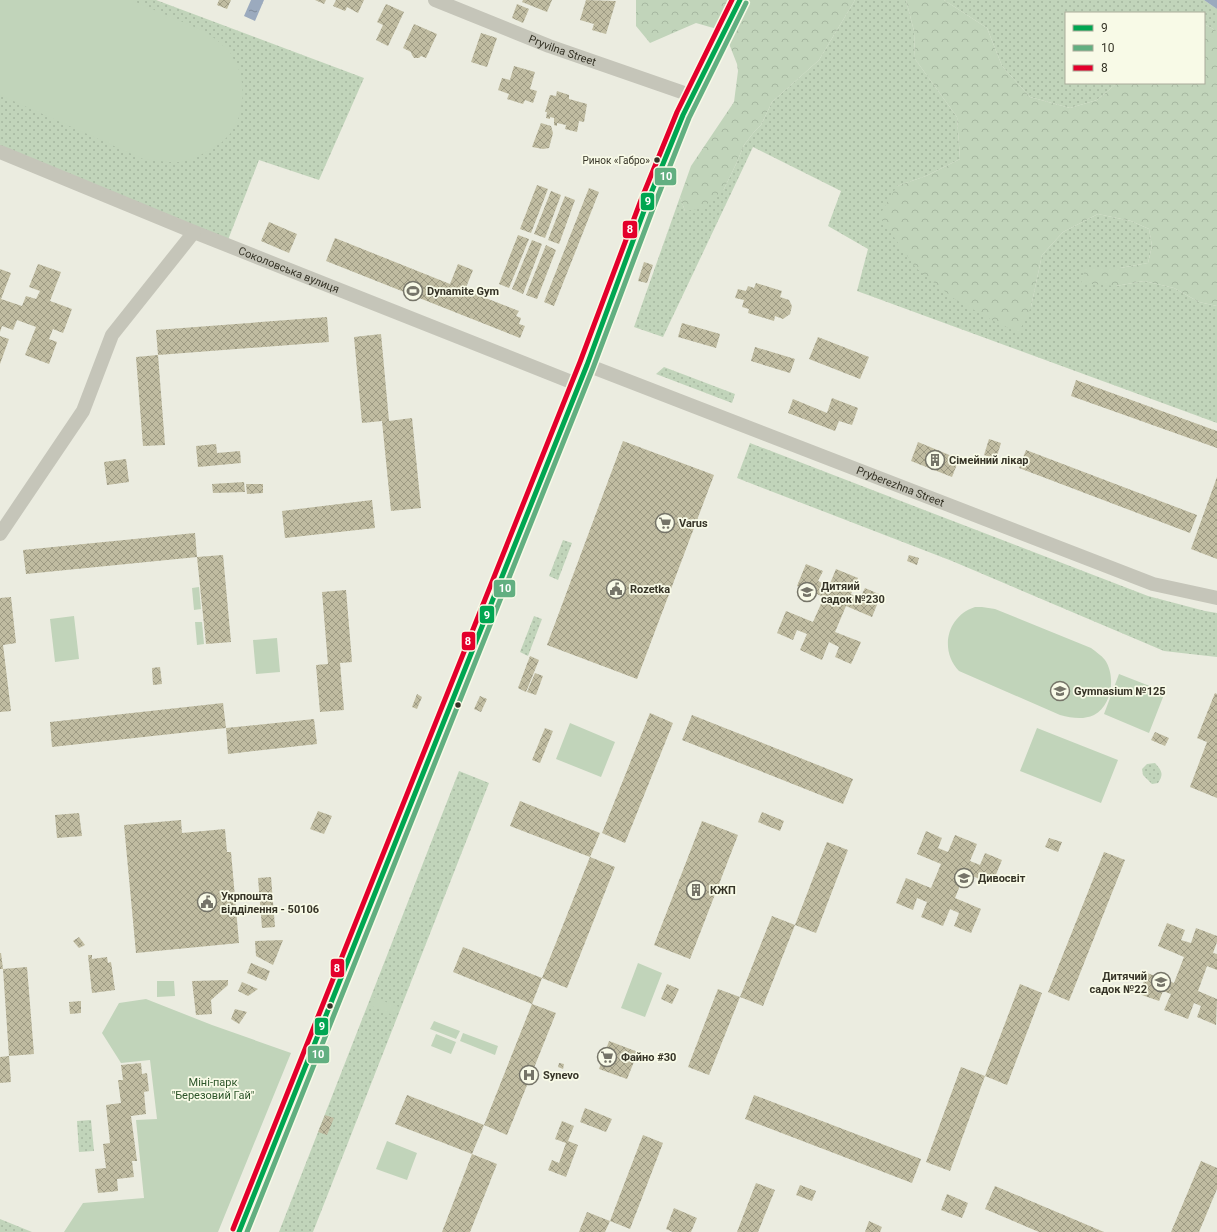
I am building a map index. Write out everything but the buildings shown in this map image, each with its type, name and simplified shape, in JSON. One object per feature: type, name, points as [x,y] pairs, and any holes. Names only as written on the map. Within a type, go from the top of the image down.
[{"type":"street","name":"Pryvilna Street","points":[[435,0],[549,46],[692,96]]},
{"type":"street","points":[[240,1232],[587,365],[647,203],[683,115],[740,0]]},
{"type":"street","name":"Соколовська вулиця","points":[[0,152],[194,232],[579,385]]},
{"type":"street","points":[[0,534],[83,411],[112,334],[194,232]]},
{"type":"street","name":"Pryberezhna Street","points":[[587,365],[1153,584],[1217,598]]},
{"type":"green space","points":[[0,0],[156,0],[364,78],[319,180],[259,160],[226,245],[0,152]]},
{"type":"green space","points":[[0,0],[131,0],[206,32],[230,52],[241,74],[243,95],[239,117],[230,134],[221,143],[191,159],[179,162],[168,162],[143,159],[0,95]]},
{"type":"green space","points":[[636,0],[855,0],[819,60],[772,102],[761,125],[744,145],[724,189],[703,208],[685,211],[680,197],[691,166],[734,102],[738,71],[737,64],[724,31],[696,23],[650,43],[636,26]]},
{"type":"green space","points":[[855,0],[906,0],[914,31],[915,59],[957,117],[960,159],[926,176],[897,186],[1031,307],[1042,255],[1063,232],[1098,214],[1131,221],[1149,229],[1152,246],[1148,263],[1120,268],[1116,286],[1144,281],[1174,288],[1199,302],[1217,306],[1217,423],[857,291],[868,249],[828,226],[841,191],[753,147],[663,337],[634,327],[680,197],[685,211],[724,189],[744,145],[761,125],[772,102],[819,60]]},
{"type":"green space","points":[[906,0],[944,0],[987,28],[1002,66],[1030,97],[1070,108],[1097,100],[1116,84],[1205,84],[1205,25],[1217,31],[1217,306],[1199,302],[1174,288],[1144,281],[1116,286],[1081,283],[1085,269],[1120,268],[1148,263],[1152,246],[1149,229],[1131,221],[1098,214],[1063,232],[1042,255],[1031,307],[1019,332],[999,324],[953,298],[916,268],[879,216],[897,186],[926,176],[960,159],[957,117],[915,59],[914,31]]},
{"type":"green space","points":[[944,0],[1204,0],[1217,9],[1217,31],[1205,25],[1205,12],[1065,12],[1065,84],[1116,84],[1097,100],[1070,108],[1030,97],[1002,66],[987,28]]},
{"type":"green space","points":[[664,367],[735,394],[732,403],[656,374]]},
{"type":"green space","points":[[750,443],[1148,596],[1217,613],[1217,657],[1164,651],[952,561],[737,478]]},
{"type":"green space","points":[[563,540],[572,543],[558,580],[549,576]]},
{"type":"green space","points":[[199,587],[201,609],[194,610],[192,588]]},
{"type":"green space","points":[[975,607],[995,609],[1091,648],[1105,660],[1110,674],[1110,690],[1105,705],[1100,711],[1090,717],[1077,718],[1064,716],[959,671],[953,663],[949,653],[949,634],[952,626],[958,618],[965,611]]},
{"type":"green space","points":[[74,616],[79,659],[55,662],[50,619]]},
{"type":"green space","points":[[534,616],[542,619],[528,656],[520,652]]},
{"type":"green space","points":[[195,622],[202,622],[204,644],[197,645]]},
{"type":"green space","points":[[277,638],[280,672],[256,674],[253,640]]},
{"type":"green space","points":[[1119,674],[1165,692],[1149,733],[1104,714]]},
{"type":"green space","points":[[570,723],[615,742],[601,777],[556,759]]},
{"type":"green space","points":[[1037,728],[1118,760],[1101,803],[1020,771]]},
{"type":"green space","points":[[1155,763],[1161,770],[1162,775],[1158,783],[1152,784],[1143,775],[1142,769],[1147,764]]},
{"type":"green space","points":[[459,771],[489,783],[313,1232],[279,1232]]},
{"type":"green space","points":[[638,963],[662,973],[645,1017],[621,1008]]},
{"type":"green space","points":[[157,981],[174,981],[175,996],[157,997]]},
{"type":"green space","points":[[373,997],[399,1007],[395,1016],[369,1005]]},
{"type":"green space","name":"Міні-парк \"Березовий Гай\"","points":[[146,999],[212,1025],[291,1053],[218,1232],[64,1232],[83,1203],[144,1198],[136,1120],[157,1119],[150,1060],[121,1063],[102,1033],[119,1003]]},
{"type":"green space","points":[[434,1021],[460,1031],[456,1039],[430,1029]]},
{"type":"green space","points":[[463,1033],[498,1046],[495,1055],[460,1041]]},
{"type":"green space","points":[[436,1034],[456,1042],[451,1054],[431,1046]]},
{"type":"green space","points":[[91,1120],[94,1151],[79,1152],[77,1121]]},
{"type":"green space","points":[[387,1141],[417,1153],[407,1180],[376,1169]]},
{"type":"green space","points":[[0,1219],[32,1232],[0,1232]]},
{"type":"water","points":[[251,0],[264,0],[255,21],[244,16]]},
{"type":"water","points":[[1204,0],[1217,0],[1217,9]]},
{"type":"transit line","name":"8","points":[[233,1229],[580,362],[641,200],[677,112],[732,0]]},
{"type":"transit line","name":"9","points":[[239,1232],[587,365],[647,203],[683,115],[740,0]]},
{"type":"transit line","name":"10","points":[[247,1232],[593,368],[689,118],[746,3]]},
{"type":"place","name":"Ринок «Габро»","points":[[657,160]]},
{"type":"place","name":"Dynamite Gym","points":[[413,291]]},
{"type":"place","name":"Сімейний лікар","points":[[935,460]]},
{"type":"place","name":"Varus","points":[[665,523]]},
{"type":"place","name":"Rozetka","points":[[616,589]]},
{"type":"place","name":"Дитяий садок №230","points":[[807,592]]},
{"type":"place","name":"Gymnasium №125","points":[[1060,691]]},
{"type":"place","name":"Дивосвіт","points":[[964,878]]},
{"type":"place","name":"КЖП","points":[[696,890]]},
{"type":"place","name":"Укрпошта відділення - 50106","points":[[207,902]]},
{"type":"place","name":"Дитячий садок №22","points":[[1161,982]]},
{"type":"place","name":"Файно #30","points":[[607,1057]]},
{"type":"place","name":"Synevo","points":[[529,1075]]}]
